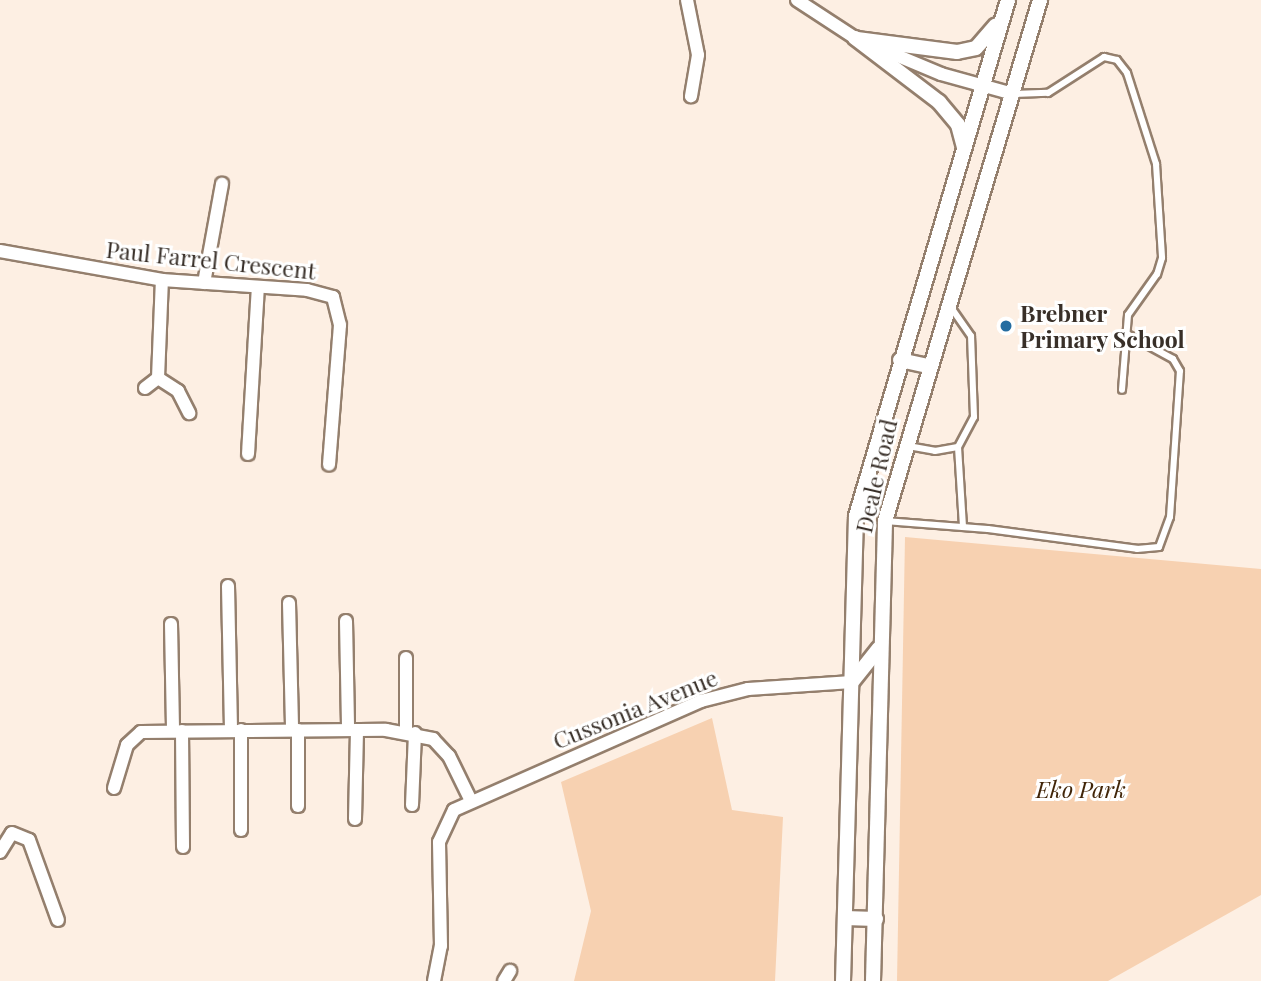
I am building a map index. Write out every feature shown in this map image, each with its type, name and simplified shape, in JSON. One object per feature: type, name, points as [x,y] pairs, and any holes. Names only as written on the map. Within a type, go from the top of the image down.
[{"type":"street","points":[[687,0],[698,55],[691,96]]},
{"type":"street","points":[[797,0],[855,38],[939,102],[958,125],[964,149],[952,193]]},
{"type":"street","name":"Deale Road","points":[[873,981],[885,521],[905,445],[1040,0]]},
{"type":"street","points":[[855,38],[913,49],[976,48],[989,37],[1007,4]]},
{"type":"street","name":"Deale Road","points":[[842,981],[856,516],[1007,4]]},
{"type":"street","points":[[855,38],[941,74],[1013,94]]},
{"type":"street","points":[[204,283],[222,184]]},
{"type":"street","name":"Paul Farrel Crescent","points":[[0,251],[162,280],[324,292],[338,304],[340,325],[329,465]]},
{"type":"street","points":[[158,378],[162,280]]},
{"type":"street","points":[[248,454],[258,287]]},
{"type":"street","points":[[901,360],[929,366]]},
{"type":"street","points":[[145,388],[158,378]]},
{"type":"street","points":[[158,378],[178,391],[189,413]]},
{"type":"street","points":[[228,586],[241,830]]},
{"type":"street","points":[[289,603],[298,806]]},
{"type":"street","points":[[346,621],[355,819]]},
{"type":"street","points":[[171,624],[183,847]]},
{"type":"street","points":[[852,682],[876,657],[881,643]]},
{"type":"street","points":[[406,658],[412,805]]},
{"type":"street","points":[[852,682],[874,687],[881,705]]},
{"type":"street","name":"Cussonia Avenue","points":[[434,981],[441,946],[439,842],[446,819],[471,801],[713,698],[748,689],[852,682]]},
{"type":"street","points":[[114,788],[133,737],[178,731],[410,732],[441,746],[471,801]]},
{"type":"street","points":[[0,852],[12,833],[29,840],[58,920]]},
{"type":"street","points":[[845,918],[876,919]]},
{"type":"lane","points":[[1013,94],[1048,93],[1104,57],[1117,60],[1127,73],[1156,164],[1162,258],[1157,274],[1133,303],[1122,390]]},
{"type":"lane","points":[[948,303],[966,324],[973,360],[974,417],[958,447],[963,527]]},
{"type":"lane","points":[[885,521],[963,527],[1137,549],[1156,549],[1163,544],[1170,517],[1180,371],[1174,359],[1127,334]]},
{"type":"lane","points":[[905,445],[935,451],[958,447]]},
{"type":"green space","name":"Eko Park","points":[[905,537],[1261,569],[1261,895],[1108,981],[897,981]]},
{"type":"green space","points":[[712,718],[732,810],[783,817],[775,981],[574,981],[591,911],[561,782]]},
{"type":"place","name":"Brebner Primary School","points":[[1006,326]]}]
